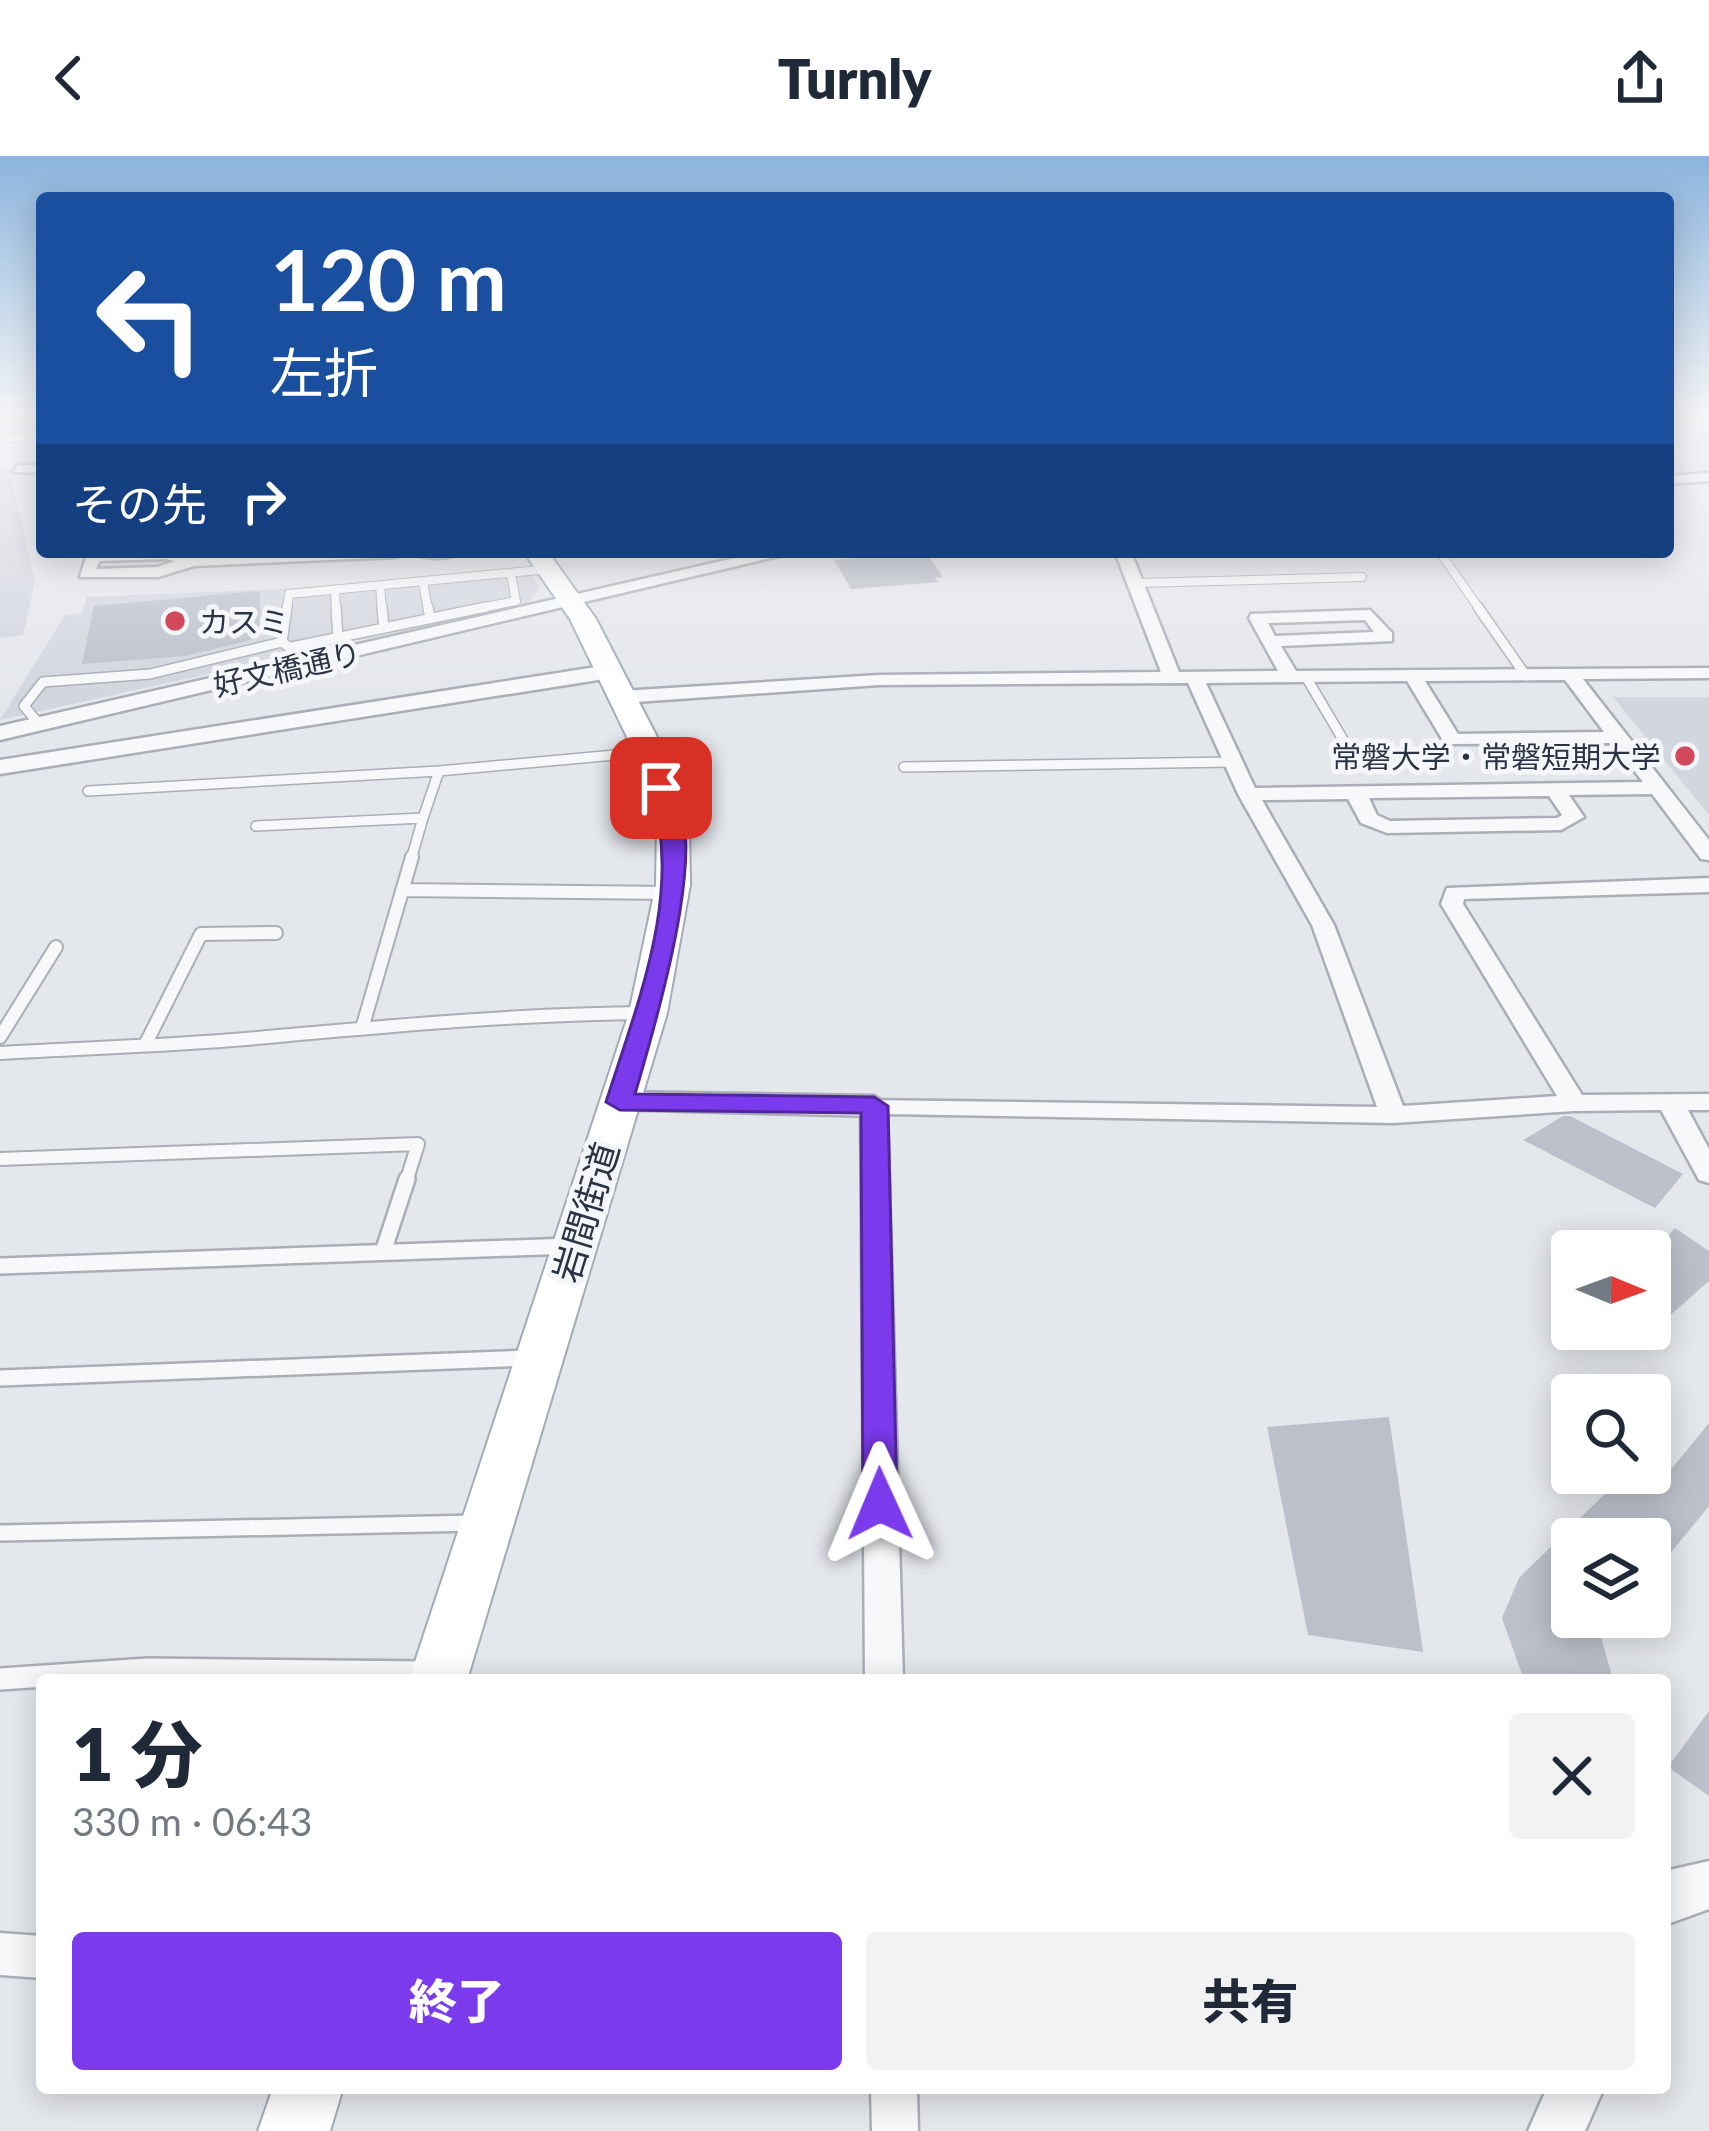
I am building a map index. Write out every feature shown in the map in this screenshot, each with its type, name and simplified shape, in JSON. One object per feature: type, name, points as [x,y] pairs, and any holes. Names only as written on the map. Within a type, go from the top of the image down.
[{"type":"main road","name":"岩間街道","points":[[441,1674],[648,1013],[672,893],[674,825],[648,752],[573,603],[542,561]]},
{"type":"main road","points":[[294,2131],[306,2094]]},
{"type":"street","points":[[94,558],[86,574],[158,572],[192,561],[260,558]]},
{"type":"street","points":[[180,558],[192,561]]},
{"type":"street","name":"好文橋通り","points":[[0,733],[295,650],[573,603],[761,558]]},
{"type":"street","points":[[1126,558],[1183,678],[1323,926],[1393,1115]]},
{"type":"street","points":[[1270,641],[1386,637],[1370,615],[1257,618],[1270,641],[1298,677]]},
{"type":"street","points":[[0,766],[615,685],[1709,673]]},
{"type":"street","points":[[1571,676],[1709,854]]},
{"type":"street","points":[[1414,677],[1452,740],[1619,737]]},
{"type":"street","points":[[1248,794],[1659,788]]},
{"type":"street","points":[[1356,793],[1368,819],[1387,827],[1561,824],[1574,817],[1556,790]]},
{"type":"street","points":[[1574,1103],[1452,904],[1455,893],[1709,885]]},
{"type":"street","points":[[620,1102],[1393,1115],[1574,1103],[1709,1102]]},
{"type":"street","points":[[1670,1102],[1709,1174]]},
{"type":"street","points":[[874,1106],[884,1674]]},
{"type":"street","points":[[1671,1895],[1709,1885]]},
{"type":"street","points":[[0,1954],[36,1957]]},
{"type":"street","points":[[894,2094],[895,2131]]},
{"type":"street","points":[[1556,2131],[1573,2094]]},
{"type":"lane","points":[[1443,558],[1526,676]]},
{"type":"lane","points":[[295,650],[289,594],[512,575],[542,561]]},
{"type":"lane","points":[[39,724],[24,706],[43,682],[150,674],[295,650],[516,601],[512,575]]},
{"type":"lane","points":[[1138,583],[1362,577]]},
{"type":"lane","points":[[466,578],[472,609]]},
{"type":"lane","points":[[423,582],[430,618]]},
{"type":"lane","points":[[380,586],[384,628]]},
{"type":"lane","points":[[335,590],[338,638]]},
{"type":"lane","points":[[1298,677],[1348,748]]},
{"type":"lane","points":[[88,790],[439,771],[648,752]]},
{"type":"lane","points":[[904,766],[1233,761]]},
{"type":"lane","points":[[363,1024],[439,771]]},
{"type":"lane","points":[[256,826],[423,818]]},
{"type":"lane","points":[[402,890],[672,893]]},
{"type":"lane","points":[[146,1043],[200,934],[275,933]]},
{"type":"lane","points":[[0,1037],[56,946]]},
{"type":"lane","points":[[0,1053],[246,1040],[363,1024],[648,1013]]},
{"type":"lane","points":[[0,1159],[418,1144],[384,1249]]},
{"type":"lane","points":[[0,1266],[573,1246]]},
{"type":"lane","points":[[0,1378],[540,1358]]},
{"type":"lane","points":[[0,1533],[488,1522]]},
{"type":"lane","points":[[82,1674],[148,1670],[343,1674]]},
{"type":"lane","points":[[0,1679],[36,1677]]},
{"type":"shaded area","points":[[0,507],[18,507],[35,581],[23,635],[0,638]]},
{"type":"shaded area","points":[[527,569],[541,588],[527,603],[0,720],[65,615],[82,613],[87,597],[368,585]]},
{"type":"shaded area","name":"常磐大学・常磐短期大学","points":[[1613,697],[1709,697],[1709,815]]},
{"type":"building","points":[[930,558],[943,577],[935,578],[938,582],[851,589],[834,560]]},
{"type":"building","name":"カスミ","points":[[260,591],[259,636],[247,641],[185,656],[82,664],[94,606]]},
{"type":"building","points":[[1563,1116],[1683,1174],[1655,1208],[1523,1140]]},
{"type":"building","points":[[1675,1228],[1709,1251],[1709,1281],[1671,1314],[1671,1232]]},
{"type":"building","points":[[1389,1417],[1423,1652],[1308,1635],[1267,1427]]},
{"type":"building","points":[[1709,1423],[1709,1506],[1671,1552],[1671,1518],[1580,1518],[1605,1494],[1671,1494],[1671,1469]]},
{"type":"building","points":[[1551,1547],[1551,1638],[1601,1638],[1611,1674],[1522,1674],[1502,1618],[1519,1578]]},
{"type":"building","points":[[1709,1711],[1709,1796],[1671,1769]]},
{"type":"place","name":"カスミ","points":[[175,621]]},
{"type":"place","name":"常磐大学・常磐短期大学","points":[[1685,756]]},
{"type":"route","points":[[661,788],[674,825],[673,885],[658,973],[620,1102],[874,1106],[880,1504]]}]
